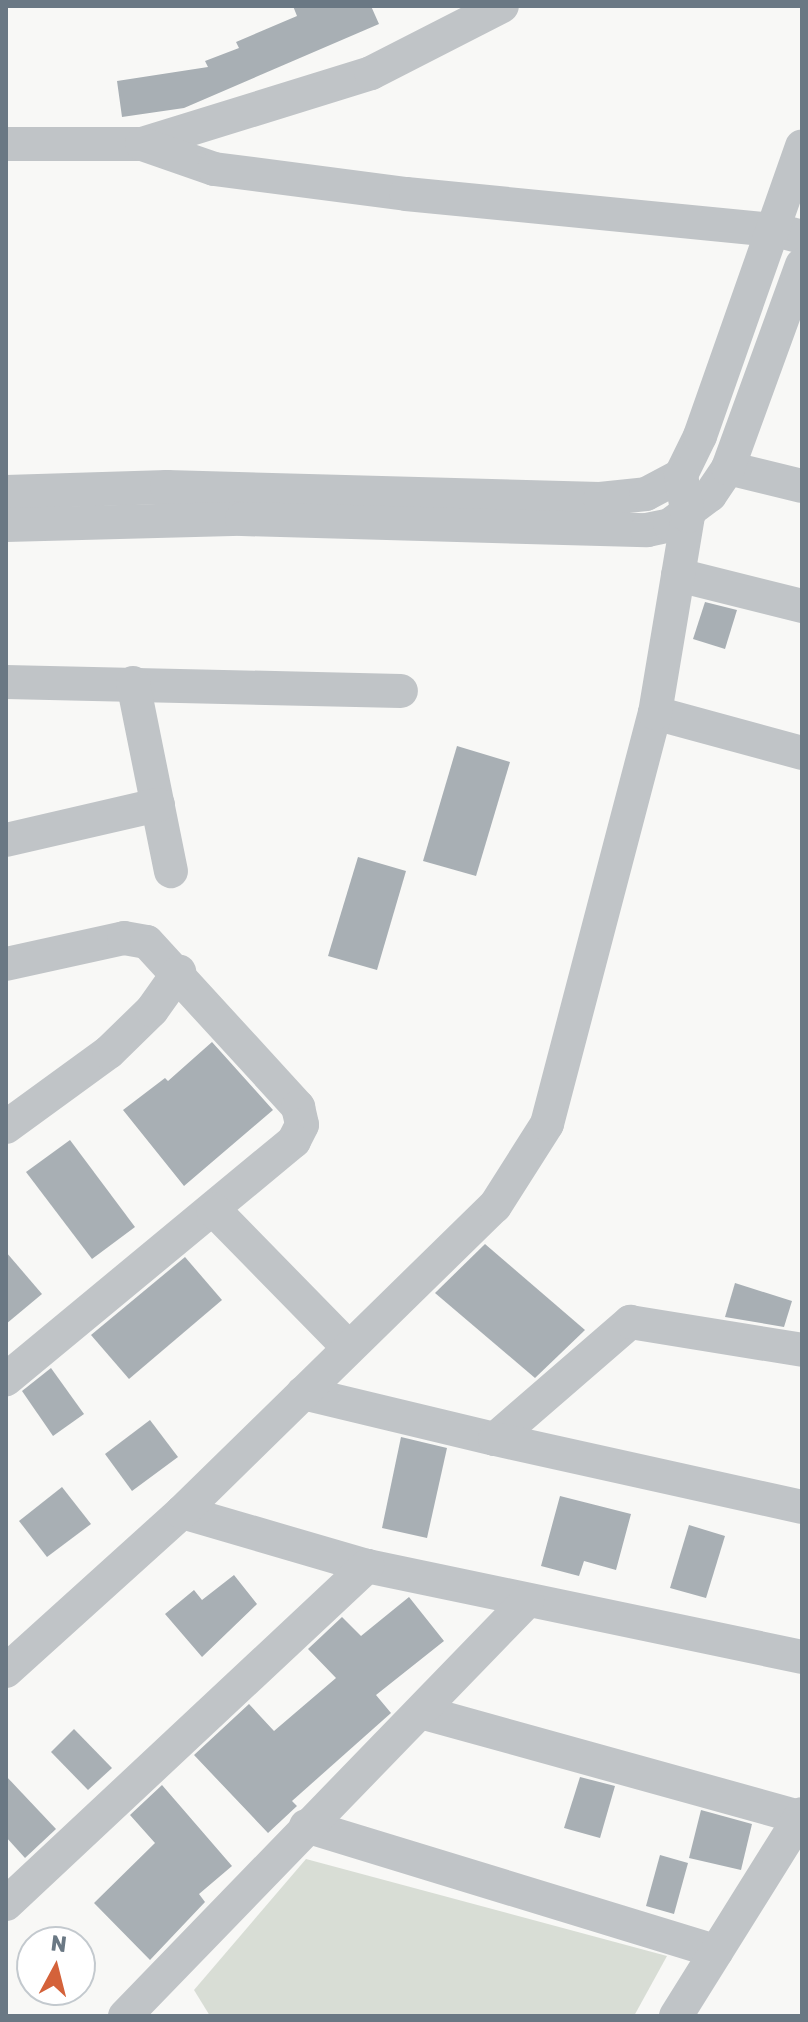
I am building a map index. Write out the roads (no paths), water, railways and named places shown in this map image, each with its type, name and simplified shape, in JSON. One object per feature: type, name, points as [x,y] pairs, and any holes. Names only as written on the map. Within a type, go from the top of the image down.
[{"type":"street","points":[[6,144],[142,144],[371,73],[502,6]]},
{"type":"street","points":[[142,144],[214,169],[406,194],[789,233]]},
{"type":"street","points":[[6,492],[167,487],[600,499],[646,494],[681,475],[700,436],[789,233],[802,146]]},
{"type":"street","points":[[6,525],[242,519],[647,530],[688,516],[728,468],[802,265]]},
{"type":"street","points":[[728,468],[802,486]]},
{"type":"street","points":[[6,1671],[182,1512],[495,1206],[547,1124],[655,713],[688,516],[681,475]]},
{"type":"street","points":[[678,575],[802,606]]},
{"type":"street","points":[[6,682],[401,691]]},
{"type":"street","points":[[133,683],[171,871]]},
{"type":"street","points":[[655,713],[802,753]]},
{"type":"street","points":[[6,840],[158,805]]},
{"type":"street","points":[[6,964],[124,938],[147,942],[179,972],[298,1107],[302,1125],[294,1141],[6,1379]]},
{"type":"street","points":[[6,1127],[109,1052],[152,1010],[179,972]]},
{"type":"street","points":[[213,1209],[349,1348]]},
{"type":"street","points":[[495,1439],[510,1432],[630,1322],[802,1350]]},
{"type":"street","points":[[303,1393],[802,1507]]},
{"type":"street","points":[[182,1512],[367,1566],[802,1657]]},
{"type":"street","points":[[6,1904],[367,1566]]},
{"type":"street","points":[[125,2016],[156,2003],[306,1826],[527,1601]]},
{"type":"street","points":[[421,1712],[801,1816],[676,2016]]},
{"type":"street","points":[[306,1826],[716,1951]]}]
